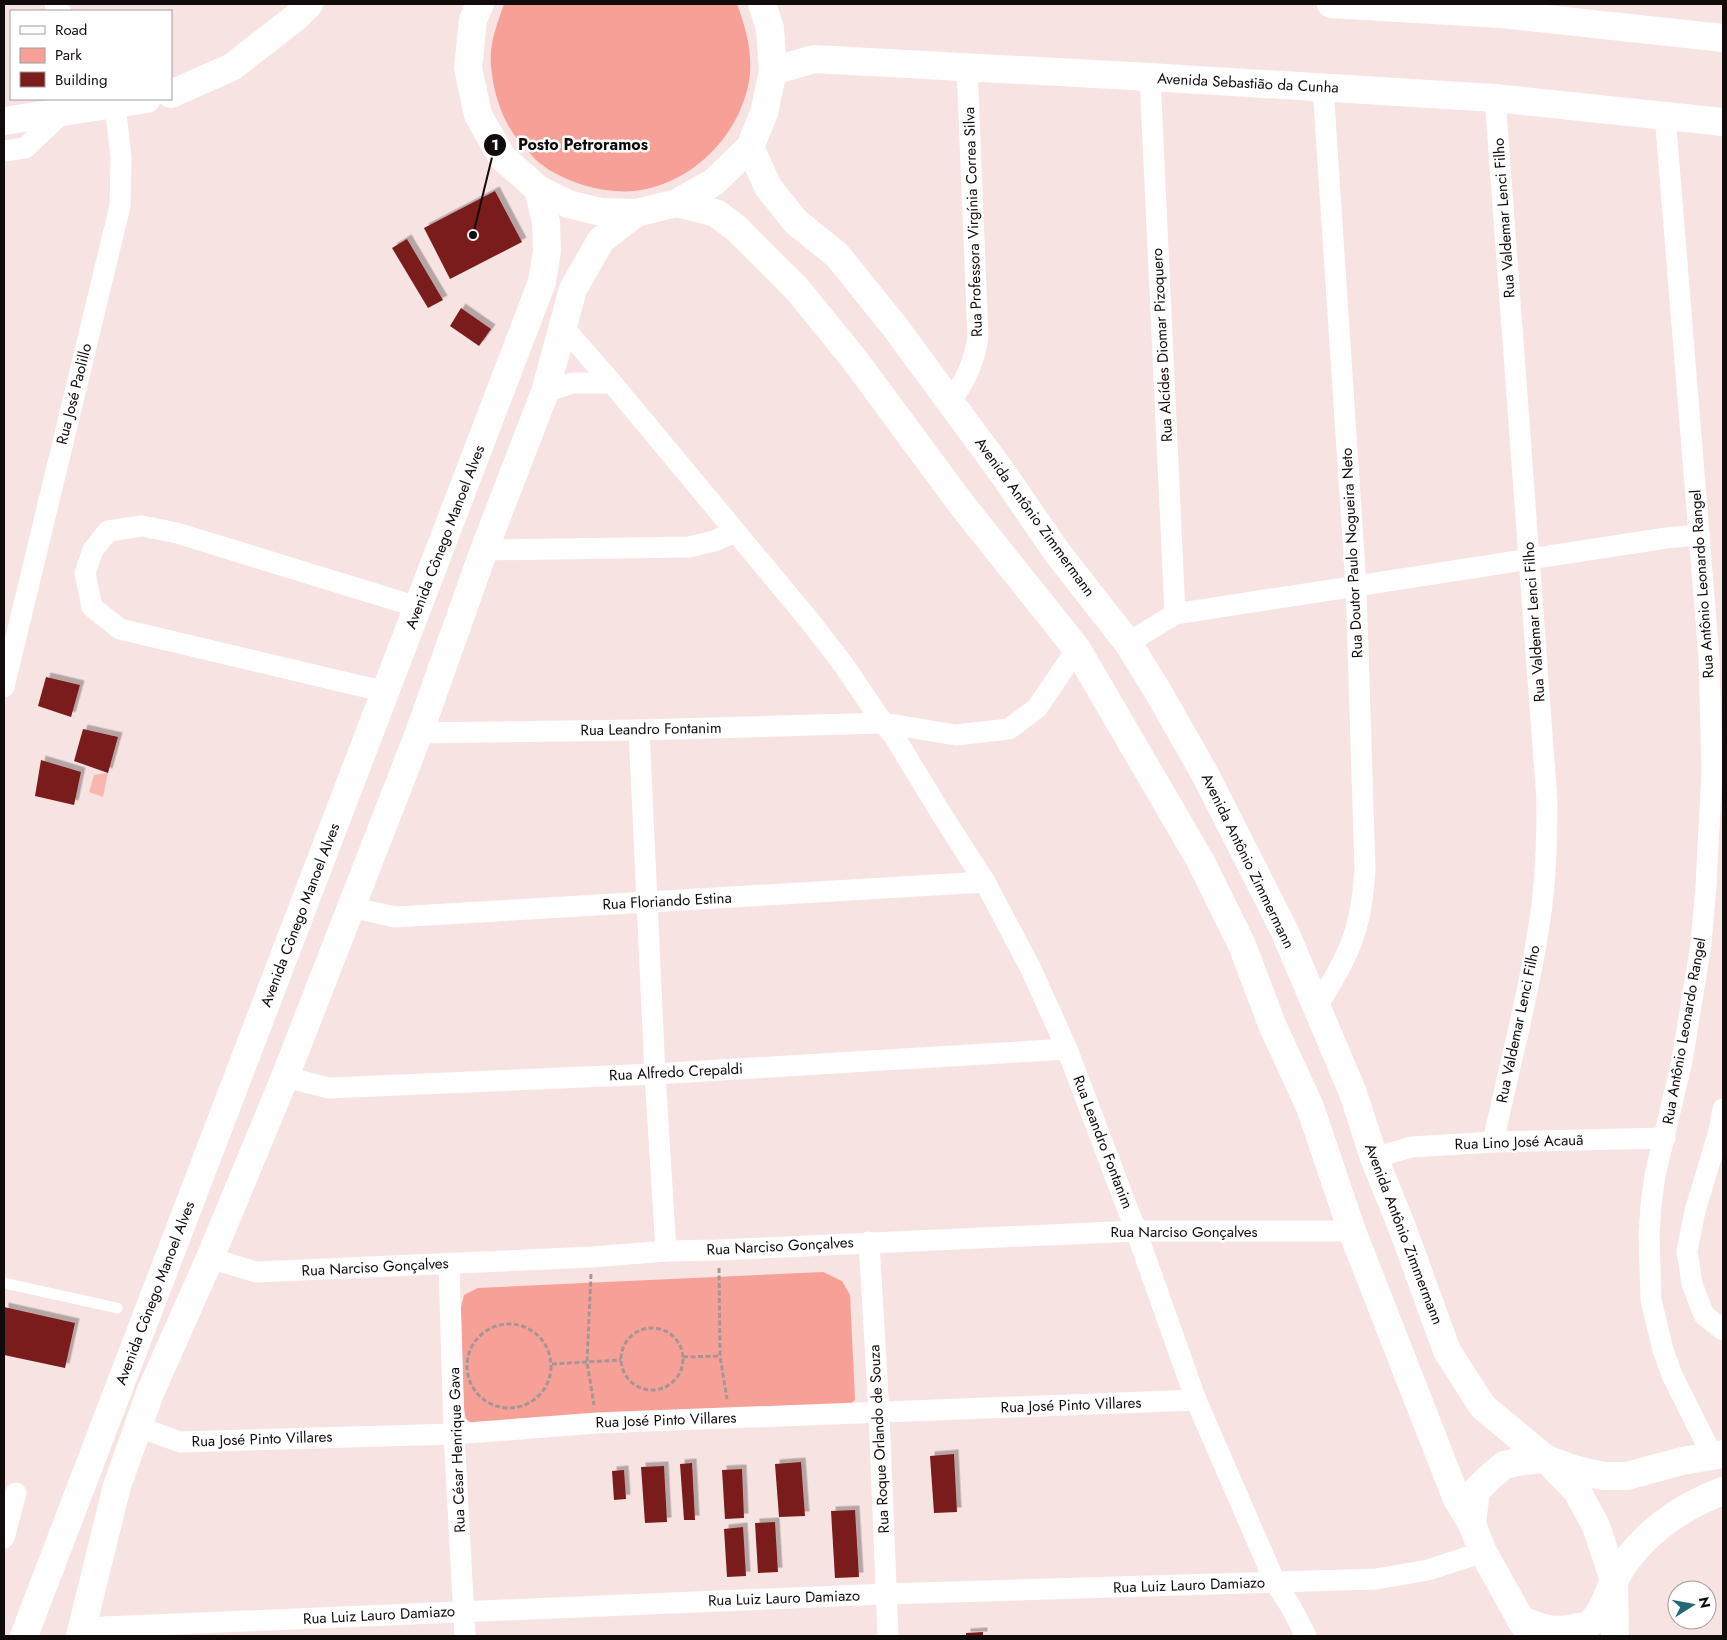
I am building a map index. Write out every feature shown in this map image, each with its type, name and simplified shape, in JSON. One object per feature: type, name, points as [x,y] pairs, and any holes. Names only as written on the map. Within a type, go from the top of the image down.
[{"type":"street","points":[[172,94],[232,67],[309,4]]},
{"type":"street","points":[[480,4],[473,20],[468,68],[478,115],[502,156],[538,189],[568,204],[602,212],[636,213],[677,203],[714,182],[750,147],[764,113],[773,71],[770,28],[762,4]]},
{"type":"street","points":[[1331,4],[1501,14],[1723,38]]},
{"type":"street","name":"Avenida Sebastião da Cunha","points":[[773,71],[814,59],[967,67],[1494,98],[1723,122]]},
{"type":"street","name":"Rua Professora Virgínia Correa Silva","points":[[950,400],[959,389],[972,364],[978,338],[967,67]]},
{"type":"street","name":"Rua Alcídes Diomar Pizoquero","points":[[1150,77],[1175,614]]},
{"type":"street","name":"Rua Doutor Paulo Nogueira Neto","points":[[1316,1008],[1345,957],[1354,936],[1364,892],[1365,870],[1356,586],[1323,87]]},
{"type":"street","name":"Rua Valdemar Lenci Filho","points":[[1493,1142],[1534,957],[1545,870],[1547,801],[1494,98]]},
{"type":"street","points":[[4,121],[62,113],[113,102],[136,100]]},
{"type":"street","name":"Rua José Paolillo","points":[[4,687],[120,206],[121,157],[113,102]]},
{"type":"street","points":[[4,151],[25,148],[62,113]]},
{"type":"street","name":"Rua Antônio Leonardo Rangel","points":[[1665,115],[1709,658],[1712,770],[1704,905],[1694,993],[1682,1060],[1655,1175],[1651,1205],[1649,1234],[1651,1300],[1662,1350],[1672,1375],[1718,1454]]},
{"type":"street","name":"Avenida Antônio Zimmermann","points":[[750,147],[768,187],[796,222],[837,255],[895,327],[1004,475],[1056,551],[1128,642],[1206,776],[1285,932],[1353,1093],[1374,1158],[1402,1226],[1448,1351],[1483,1407],[1546,1459],[1576,1491],[1596,1526],[1614,1580],[1615,1636]]},
{"type":"street","name":"Avenida Cônego Manoel Alves","points":[[24,1636],[542,282],[547,251],[546,222],[538,189]]},
{"type":"street","points":[[677,203],[716,212],[736,228],[797,289],[859,366],[962,505],[1077,648],[1200,860],[1242,945],[1272,1027],[1310,1107],[1352,1232],[1456,1497],[1472,1524],[1483,1552],[1525,1628],[1563,1631],[1589,1625],[1598,1615],[1614,1580],[1626,1561],[1655,1530],[1689,1506],[1723,1491]]},
{"type":"street","points":[[81,1632],[117,1486],[150,1393],[210,1258],[285,1077],[419,733],[484,550],[545,392],[574,289],[601,240],[636,213]]},
{"type":"street","name":"Rua Leandro Fontanim","points":[[564,328],[612,383],[826,642],[894,736],[985,882],[1031,969],[1067,1049],[1136,1231],[1196,1400],[1275,1582],[1306,1636]]},
{"type":"street","points":[[545,392],[572,383],[612,383]]},
{"type":"street","points":[[386,692],[120,629],[92,606],[85,573],[93,550],[108,530],[142,526],[177,533],[418,607]]},
{"type":"street","points":[[484,550],[689,547],[714,541],[735,532]]},
{"type":"street","points":[[1128,642],[1175,614],[1666,538],[1699,535]]},
{"type":"street","name":"Rua Leandro Fontanim","points":[[419,733],[639,730],[883,723],[956,735],[1009,729],[1037,708],[1077,648]]},
{"type":"street","points":[[639,730],[655,1074],[666,1251]]},
{"type":"street","name":"Rua Floriando Estina","points":[[350,907],[395,917],[985,882]]},
{"type":"street","name":"Rua Alfredo Crepaldi","points":[[285,1077],[329,1088],[655,1074],[1067,1049]]},
{"type":"street","points":[[1723,1109],[1695,1211],[1687,1251],[1692,1284],[1704,1315],[1723,1330]]},
{"type":"street","name":"Rua Lino José Acauã","points":[[1374,1158],[1411,1147],[1493,1142],[1665,1138]]},
{"type":"street","name":"Rua Narciso Gonçalves","points":[[210,1258],[256,1272],[449,1264],[666,1251],[1136,1231],[1352,1232]]},
{"type":"street","name":"Rua Roque Orlando de Souza","points":[[869,1242],[879,1413],[888,1636]]},
{"type":"street","name":"Rua César Henrique Gava","points":[[449,1264],[454,1434],[466,1636]]},
{"type":"street","name":"Rua José Pinto Villares","points":[[139,1427],[180,1442],[454,1434],[597,1423],[1196,1400]]},
{"type":"street","points":[[1472,1524],[1476,1491],[1504,1465],[1546,1459],[1573,1469],[1604,1476],[1627,1476],[1682,1461],[1718,1454]]},
{"type":"street","points":[[4,1538],[16,1493]]},
{"type":"street","name":"Rua Luiz Lauro Damiazo","points":[[81,1632],[465,1611],[885,1594],[1376,1579],[1428,1570],[1483,1552]]},
{"type":"lane","points":[[4,1283],[117,1308]]},
{"type":"path","points":[[718,1250],[720,1356],[730,1417]]},
{"type":"path","points":[[592,1256],[587,1362],[597,1423]]},
{"type":"path","points":[[507,1323],[523,1325],[538,1334],[548,1347],[552,1364],[550,1380],[541,1395],[528,1405],[511,1409],[495,1406],[481,1398],[471,1384],[466,1368],[469,1352],[477,1337],[491,1327],[507,1323]]},
{"type":"path","points":[[650,1327],[663,1329],[673,1335],[680,1346],[683,1357],[681,1370],[675,1380],[665,1388],[653,1390],[641,1388],[631,1382],[624,1372],[620,1360],[622,1348],[629,1338],[638,1330],[650,1327]]},
{"type":"path","points":[[683,1357],[720,1356]]},
{"type":"path","points":[[552,1364],[620,1360]]},
{"type":"green space","points":[[504,4],[737,4],[747,38],[750,74],[745,96],[737,116],[726,135],[712,152],[676,178],[656,186],[634,191],[622,191],[595,188],[568,180],[535,159],[515,136],[503,115],[497,99],[492,74],[491,50]]},
{"type":"green space","points":[[823,1272],[842,1281],[850,1295],[855,1400],[848,1406],[473,1424],[466,1419],[464,1408],[461,1307],[464,1295],[478,1288]]},
{"type":"shaded area","points":[[108,773],[103,797],[89,792],[94,775]]},
{"type":"building","points":[[495,191],[522,242],[450,279],[424,228]]},
{"type":"building","points":[[407,239],[443,300],[428,308],[392,248]]},
{"type":"building","points":[[461,308],[491,329],[479,346],[450,326]]},
{"type":"building","points":[[46,677],[80,685],[71,717],[38,706]]},
{"type":"building","points":[[83,729],[118,737],[108,773],[74,761]]},
{"type":"building","points":[[41,760],[81,772],[74,805],[35,796]]},
{"type":"building","points":[[4,1307],[75,1323],[65,1368],[4,1355]]},
{"type":"building","points":[[954,1454],[957,1512],[934,1513],[930,1456]]},
{"type":"building","points":[[801,1462],[805,1516],[779,1517],[775,1464]]},
{"type":"building","points":[[692,1463],[695,1520],[684,1520],[680,1464]]},
{"type":"building","points":[[664,1466],[667,1522],[645,1523],[641,1467]]},
{"type":"building","points":[[742,1469],[744,1518],[725,1519],[722,1470]]},
{"type":"building","points":[[624,1470],[626,1499],[614,1500],[612,1471]]},
{"type":"building","points":[[855,1510],[859,1577],[835,1578],[831,1511]]},
{"type":"building","points":[[775,1522],[778,1572],[758,1573],[755,1523]]},
{"type":"building","points":[[743,1527],[746,1576],[727,1577],[724,1529]]},
{"type":"building","points":[[983,1632],[983,1636],[966,1636],[966,1633]]},
{"type":"place","name":"Posto Petroramos","points":[[473,235]]}]
